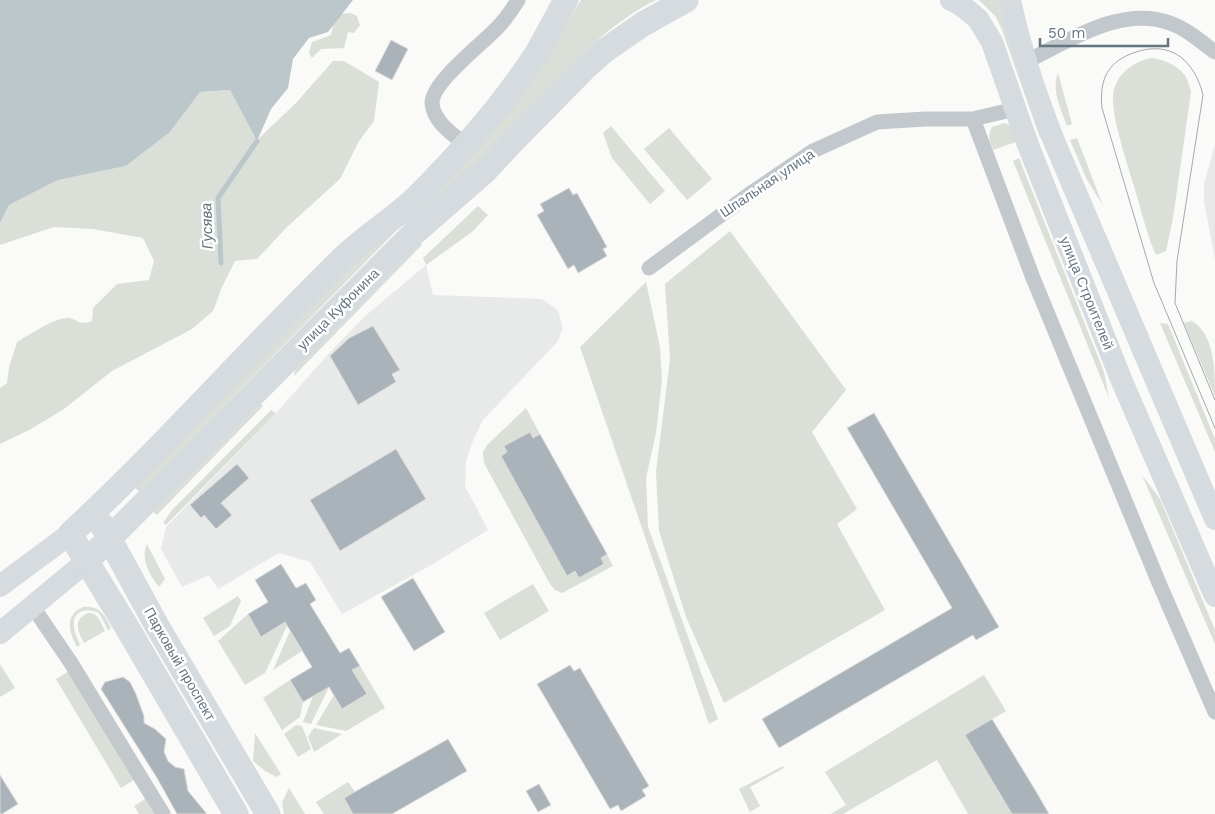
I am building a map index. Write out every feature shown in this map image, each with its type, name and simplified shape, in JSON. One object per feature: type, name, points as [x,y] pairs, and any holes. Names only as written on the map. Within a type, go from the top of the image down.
[{"type":"main road","points":[[0,586],[70,534],[94,512],[342,259],[415,198],[465,144],[522,73],[537,52],[566,0]]},
{"type":"main road","name":"улица Куфонина","points":[[0,633],[34,607],[87,561],[414,232],[485,172],[585,68],[604,51],[643,24],[686,0]]},
{"type":"main road","name":"улица Строителей","points":[[951,0],[978,18],[985,28],[1121,379],[1215,596]]},
{"type":"main road","name":"улица Строителей","points":[[1010,0],[1016,34],[1054,141],[1215,519]]},
{"type":"main road","name":"Парковый проспект","points":[[94,512],[157,626],[268,814]]},
{"type":"main road","name":"Парковый проспект","points":[[70,534],[236,814]]},
{"type":"street","points":[[465,144],[449,132],[436,116],[432,102],[434,94],[439,85],[459,64],[498,27],[518,0]]},
{"type":"street","points":[[1025,62],[1093,29],[1134,17],[1146,17],[1171,23],[1198,38],[1215,52]]},
{"type":"street","name":"Шпальная улица","points":[[649,268],[813,150],[877,122],[973,119],[1015,109]]},
{"type":"street","points":[[973,119],[1036,288],[1215,712]]},
{"type":"street","points":[[34,607],[71,662],[163,814]]},
{"type":"shaded area","points":[[0,0],[353,0],[328,32],[309,38],[293,59],[288,88],[271,109],[257,141],[230,90],[200,92],[170,132],[126,166],[58,180],[9,205],[0,223]]},
{"type":"shaded area","points":[[581,0],[656,0],[619,23],[586,50],[414,226],[408,221],[546,59]]},
{"type":"shaded area","points":[[979,0],[1001,0],[1042,137],[1040,138],[1002,30],[996,17]]},
{"type":"shaded area","points":[[350,13],[357,16],[360,25],[354,33],[348,32],[344,48],[321,49],[312,58],[309,53],[312,42],[331,35],[334,22],[339,14]]},
{"type":"shaded area","points":[[1150,58],[1165,61],[1179,69],[1186,77],[1191,92],[1173,218],[1166,251],[1156,255],[1147,232],[1113,106],[1114,89],[1121,76],[1136,63]]},
{"type":"shaded area","points":[[333,61],[344,61],[379,82],[374,121],[359,141],[340,179],[287,227],[257,259],[235,261],[213,311],[192,329],[112,371],[64,409],[31,429],[0,444],[0,388],[7,383],[9,367],[17,342],[42,327],[63,318],[73,319],[81,323],[92,321],[93,308],[117,284],[149,280],[154,261],[143,238],[93,229],[54,227],[0,245],[0,223],[9,205],[58,180],[126,166],[170,132],[200,92],[230,90],[257,140],[295,104]]},
{"type":"shaded area","points":[[1058,73],[1072,124],[1067,126],[1056,93]]},
{"type":"shaded area","points":[[1005,123],[1013,127],[1019,141],[993,150],[990,130],[992,127]]},
{"type":"shaded area","points":[[611,126],[665,191],[650,204],[612,158],[603,133]]},
{"type":"shaded area","points":[[669,128],[712,179],[687,200],[644,149]]},
{"type":"shaded area","points":[[1077,138],[1103,206],[1086,178],[1070,140]]},
{"type":"shaded area","points":[[1215,144],[1215,259],[1204,201],[1204,184]]},
{"type":"shaded area","points":[[1019,158],[1104,372],[1109,398],[1013,161]]},
{"type":"shaded area","points":[[478,206],[488,215],[472,232],[426,265],[423,258]]},
{"type":"shaded area","points":[[394,219],[401,226],[139,492],[133,485]]},
{"type":"shaded area","points":[[730,231],[846,390],[812,432],[857,509],[837,524],[885,610],[724,703],[686,617],[659,531],[656,472],[670,359],[665,284]]},
{"type":"shaded area","points":[[417,240],[422,245],[294,376],[295,370]]},
{"type":"shaded area","points":[[426,265],[433,295],[542,299],[558,310],[563,328],[558,341],[483,420],[472,443],[466,462],[465,486],[488,530],[428,567],[342,614],[310,562],[279,553],[218,589],[209,575],[182,587],[161,549],[166,527],[276,413],[365,316]]},
{"type":"shaded area","points":[[646,282],[660,347],[662,380],[656,433],[646,478],[648,527],[718,719],[709,724],[580,347]]},
{"type":"shaded area","points":[[1192,321],[1200,327],[1209,344],[1214,365],[1215,396],[1184,323]]},
{"type":"shaded area","points":[[1160,323],[1168,324],[1215,439],[1215,452]]},
{"type":"shaded area","points":[[261,404],[263,406],[157,515],[153,512]]},
{"type":"shaded area","points":[[526,408],[540,434],[501,456],[567,575],[575,571],[579,578],[604,564],[601,558],[607,554],[613,566],[562,593],[555,590],[550,584],[484,463],[483,452],[487,445]]},
{"type":"shaded area","points":[[271,410],[276,413],[166,525],[163,523],[172,510]]},
{"type":"shaded area","points":[[1142,475],[1160,499],[1215,630],[1215,644]]},
{"type":"shaded area","points":[[147,544],[165,579],[159,587],[149,572],[145,561]]},
{"type":"shaded area","points":[[533,584],[549,611],[500,640],[484,613]]},
{"type":"shaded area","points":[[238,596],[241,601],[230,626],[214,636],[203,618]]},
{"type":"shaded area","points":[[83,607],[97,609],[101,612],[111,628],[108,630],[99,613],[95,611],[86,610],[78,613],[74,621],[80,645],[77,647],[70,630],[70,624],[73,615]]},
{"type":"shaded area","points":[[88,613],[97,616],[105,631],[84,643],[78,630],[78,622]]},
{"type":"shaded area","points":[[248,614],[261,637],[285,622],[287,626],[265,673],[245,685],[218,641]]},
{"type":"shaded area","points":[[290,631],[302,651],[273,670]]},
{"type":"shaded area","points":[[0,664],[15,688],[0,697]]},
{"type":"shaded area","points":[[360,666],[385,708],[346,731],[316,725],[334,695],[367,694],[352,670]]},
{"type":"shaded area","points":[[69,671],[134,780],[121,788],[56,679]]},
{"type":"shaded area","points":[[984,675],[1006,711],[965,735],[1015,814],[968,814],[937,760],[843,814],[831,814],[846,805],[825,772]]},
{"type":"shaded area","points":[[290,680],[303,702],[300,717],[282,730],[263,698]]},
{"type":"shaded area","points":[[329,687],[311,724],[303,722],[313,696]]},
{"type":"shaded area","points":[[296,725],[302,726],[311,749],[298,757],[284,734]]},
{"type":"shaded area","points":[[314,728],[342,734],[314,752],[308,737]]},
{"type":"shaded area","points":[[255,733],[281,774],[277,777],[265,771],[253,761]]},
{"type":"shaded area","points":[[783,766],[784,768],[750,787],[760,806],[750,812],[739,789]]},
{"type":"shaded area","points":[[348,782],[355,792],[344,799],[353,814],[324,814],[316,802]]},
{"type":"shaded area","points":[[289,788],[305,814],[284,814],[282,802]]},
{"type":"shaded area","points":[[145,799],[154,814],[139,814],[134,806]]},
{"type":"building","points":[[391,40],[408,49],[392,80],[375,71]]},
{"type":"building","points":[[569,188],[573,195],[577,193],[607,247],[603,249],[607,256],[578,273],[574,265],[568,269],[537,215],[544,211],[540,204]]},
{"type":"building","points":[[373,326],[400,370],[392,374],[396,382],[358,405],[330,356],[349,338]]},
{"type":"building","points":[[874,413],[999,627],[976,640],[973,635],[779,748],[762,719],[952,608],[847,428]]},
{"type":"building","points":[[530,432],[533,438],[540,434],[607,554],[601,558],[604,564],[579,578],[575,571],[567,576],[501,456],[507,452],[504,446]]},
{"type":"building","points":[[396,449],[426,499],[340,551],[310,500]]},
{"type":"building","points":[[237,464],[249,478],[221,503],[232,515],[216,529],[204,515],[201,518],[190,505]]},
{"type":"building","points":[[281,564],[296,588],[306,583],[316,600],[310,604],[340,653],[349,648],[360,666],[352,670],[367,694],[342,709],[329,687],[303,702],[290,680],[312,667],[285,622],[261,637],[248,614],[268,602],[255,580]]},
{"type":"building","points":[[413,578],[445,632],[414,651],[381,597]]},
{"type":"building","points":[[570,665],[574,671],[580,668],[649,786],[642,790],[646,796],[621,811],[618,805],[610,809],[537,684]]},
{"type":"building","points":[[123,677],[130,682],[136,694],[144,716],[144,723],[155,729],[166,739],[164,752],[168,761],[175,767],[184,769],[188,791],[207,814],[177,814],[157,778],[101,689],[105,682]]},
{"type":"building","points":[[992,719],[1049,814],[1012,814],[965,735]]},
{"type":"building","points":[[448,739],[467,771],[392,814],[353,814],[344,798]]},
{"type":"building","points":[[0,775],[18,804],[2,814],[0,814]]},
{"type":"building","points":[[539,784],[551,805],[538,812],[526,791]]},
{"type":"waterway","name":"Гусява","points":[[221,263],[218,198],[257,141]]},
{"type":"tram line","points":[[1215,400],[1175,303],[1177,261],[1203,95],[1194,73],[1180,57],[1161,49],[1149,49],[1136,52],[1118,60],[1107,72],[1102,88],[1102,108],[1154,283],[1215,428]]}]
